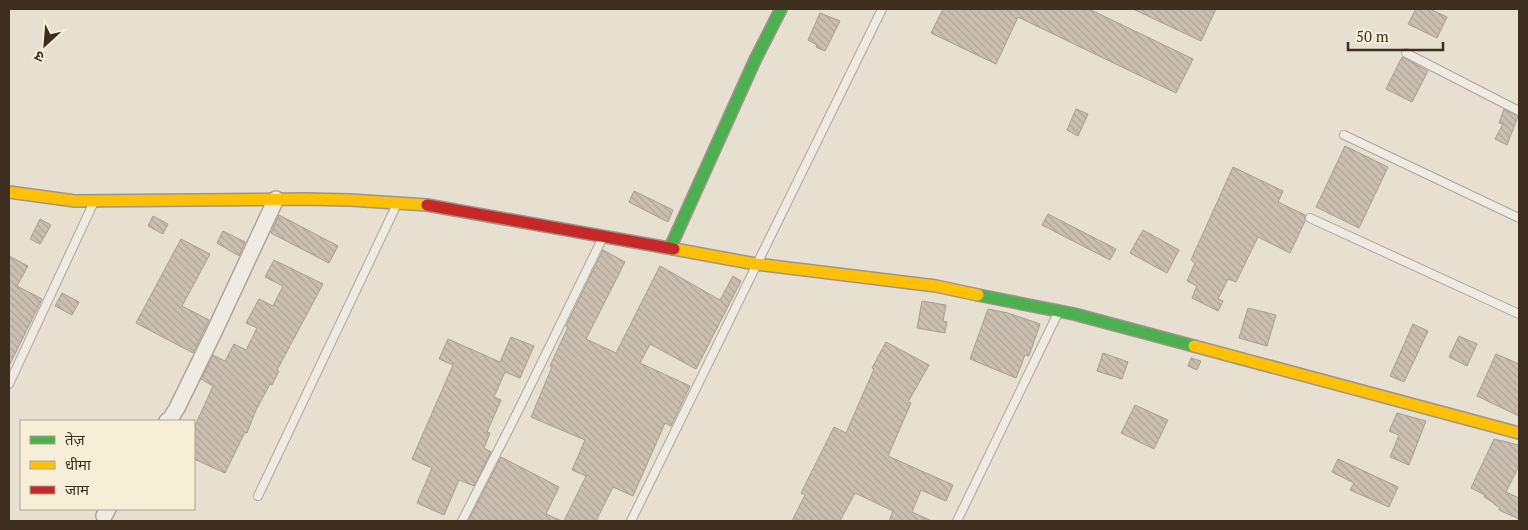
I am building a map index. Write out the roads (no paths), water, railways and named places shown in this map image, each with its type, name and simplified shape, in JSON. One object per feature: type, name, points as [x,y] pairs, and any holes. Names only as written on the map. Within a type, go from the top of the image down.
[{"type":"street","points":[[670,248],[755,60],[781,9]]},
{"type":"street","points":[[9,192],[82,201],[276,199],[398,201],[439,206],[756,264],[936,286],[1059,312],[1182,342],[1519,433]]},
{"type":"street","points":[[168,420],[182,399],[276,199]]},
{"type":"lane","points":[[631,521],[882,9]]},
{"type":"lane","points":[[1406,53],[1519,111]]},
{"type":"lane","points":[[1344,134],[1519,218]]},
{"type":"lane","points":[[9,384],[94,201]]},
{"type":"lane","points":[[258,496],[398,201]]},
{"type":"lane","points":[[1310,218],[1519,314]]},
{"type":"lane","points":[[462,521],[603,236]]},
{"type":"lane","points":[[957,521],[1059,312]]}]
